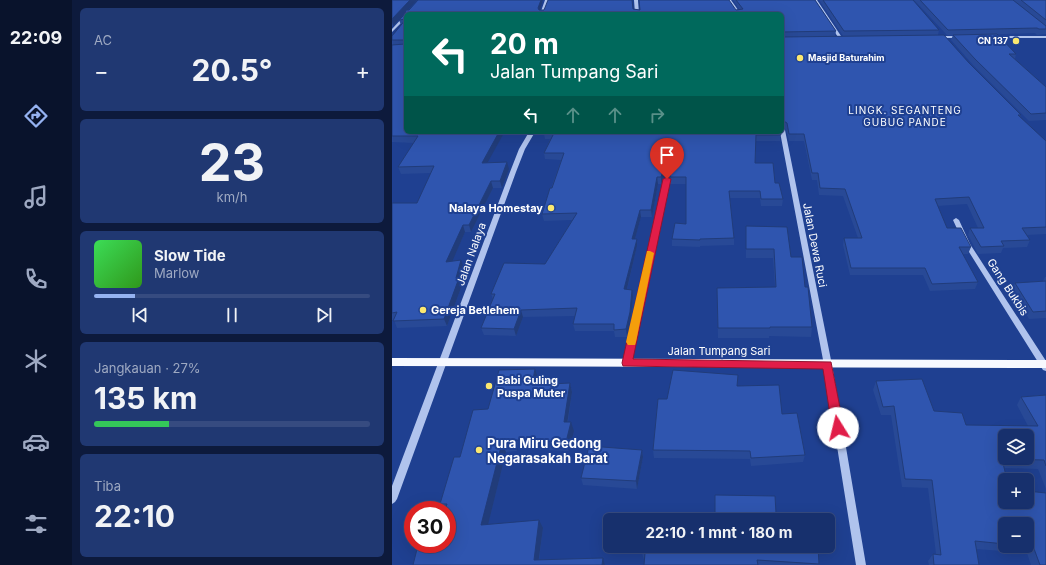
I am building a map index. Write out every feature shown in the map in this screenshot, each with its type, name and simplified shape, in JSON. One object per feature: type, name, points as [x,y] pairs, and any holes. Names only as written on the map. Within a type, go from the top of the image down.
[{"type":"main road","name":"Jalan Tumpang Sari","points":[[392,362],[1045,366]]},
{"type":"street","points":[[543,12],[547,0]]},
{"type":"street","points":[[636,0],[637,12]]},
{"type":"street","points":[[729,0],[738,12]]},
{"type":"street","points":[[815,0],[841,39]]},
{"type":"street","points":[[392,31],[404,18]]},
{"type":"street","points":[[939,32],[949,43]]},
{"type":"street","points":[[928,38],[970,37]]},
{"type":"street","points":[[986,37],[1044,38],[1046,41]]},
{"type":"street","points":[[834,39],[849,39]]},
{"type":"street","name":"Jalan Nalaya","points":[[392,499],[513,172],[522,149],[531,134]]},
{"type":"street","name":"Jalan Dewa Ruci","points":[[783,134],[828,364],[861,565]]},
{"type":"street","points":[[627,363],[667,179]]},
{"type":"street","name":"Gang Bukbis","points":[[956,220],[967,244],[1045,366]]},
{"type":"building","points":[[392,0],[410,0],[392,19]]},
{"type":"building","points":[[418,0],[541,0],[538,8],[539,10],[544,10],[548,0],[632,0],[633,9],[640,10],[639,0],[729,0],[736,10],[743,9],[736,0],[815,0],[836,31],[784,32],[784,12],[406,12],[406,10],[409,10]]},
{"type":"building","points":[[823,0],[913,0],[939,30],[844,31]]},
{"type":"building","points":[[920,0],[1013,0],[1046,26],[1046,29],[948,30]]},
{"type":"building","points":[[1021,0],[1046,0],[1046,20]]},
{"type":"building","points":[[404,15],[404,19],[399,20]]},
{"type":"building","points":[[404,21],[404,40],[392,40],[392,36]]},
{"type":"building","points":[[997,34],[1016,54],[1009,54],[1046,87],[1046,113],[1031,114],[975,59],[953,35]]},
{"type":"building","points":[[944,35],[969,63],[1021,115],[1018,115],[1046,141],[1046,227],[1022,228],[1030,240],[1001,241],[1004,246],[981,247],[970,228],[984,228],[969,197],[935,199],[947,228],[961,228],[971,247],[959,247],[978,282],[932,284],[925,268],[851,268],[844,238],[862,238],[845,189],[820,188],[818,173],[812,173],[804,134],[789,134],[787,123],[784,121],[784,37]]},
{"type":"building","points":[[404,44],[404,134],[498,134],[482,163],[507,162],[500,181],[491,181],[469,225],[463,225],[446,262],[461,260],[456,278],[459,278],[444,319],[393,321],[397,312],[392,313],[392,203],[417,203],[434,166],[398,167],[418,136],[392,136],[392,45]]},
{"type":"building","points":[[554,134],[781,134],[756,135],[755,163],[773,163],[775,183],[779,183],[783,199],[761,199],[760,191],[729,191],[734,238],[700,240],[672,239],[675,223],[686,224],[686,177],[670,177],[671,172],[667,169],[663,171],[661,177],[657,177],[651,210],[640,210],[632,239],[637,239],[624,289],[632,290],[630,312],[626,329],[614,330],[614,324],[573,324],[577,308],[521,310],[514,329],[481,328],[495,294],[491,294],[504,263],[545,264],[577,213],[542,214],[550,188],[552,188],[564,153],[544,153]]},
{"type":"building","points":[[746,226],[787,227],[791,257],[802,257],[805,287],[808,287],[812,327],[718,328],[717,288],[776,287],[774,249],[746,249]]},
{"type":"building","points":[[1046,281],[1046,311],[1033,312],[1015,283]]},
{"type":"building","points":[[535,369],[532,385],[570,383],[564,422],[571,422],[566,442],[514,440],[514,442],[502,443],[481,525],[539,520],[534,560],[603,558],[602,565],[413,565],[416,553],[456,553],[456,501],[441,501],[454,457],[460,457],[473,410],[488,409],[499,370]]},
{"type":"building","points":[[673,370],[738,375],[737,386],[779,385],[782,414],[797,413],[805,455],[751,458],[750,451],[653,450],[658,399],[667,399]]},
{"type":"building","points":[[922,379],[934,411],[962,413],[966,425],[1038,426],[1021,397],[1046,395],[1046,466],[1044,460],[1034,460],[1034,429],[998,429],[998,465],[1003,465],[1005,473],[998,473],[998,509],[1034,509],[1034,492],[1046,493],[1046,565],[1040,565],[1034,549],[1034,517],[998,517],[998,543],[975,541],[979,565],[934,565],[933,554],[941,555],[932,480],[905,479],[894,406],[883,407],[876,381]]},
{"type":"building","points":[[589,446],[642,450],[636,481],[581,478]]},
{"type":"building","points":[[715,495],[775,496],[776,513],[715,513]]},
{"type":"building","points":[[645,553],[818,553],[819,564],[757,560],[758,565],[644,565]]},
{"type":"slow traffic","points":[[631,342],[650,253]]},
{"type":"place","name":"CN 137","points":[[1016,41]]},
{"type":"place","name":"Masjid Baturahim","points":[[800,58]]},
{"type":"place","name":"Nalaya Homestay","points":[[551,208]]},
{"type":"place","name":"Gereja Betlehem","points":[[423,310]]},
{"type":"place","name":"Babi Guling Puspa Muter","points":[[489,386]]},
{"type":"place","name":"Pura Miru Gedong Negarasakah Barat","points":[[479,450]]},
{"type":"district","name":"LINGK. SEGANTENG GUBUG PANDE","points":[[905,116]]},
{"type":"route","points":[[667,179],[627,363],[828,364],[838,428]]}]
